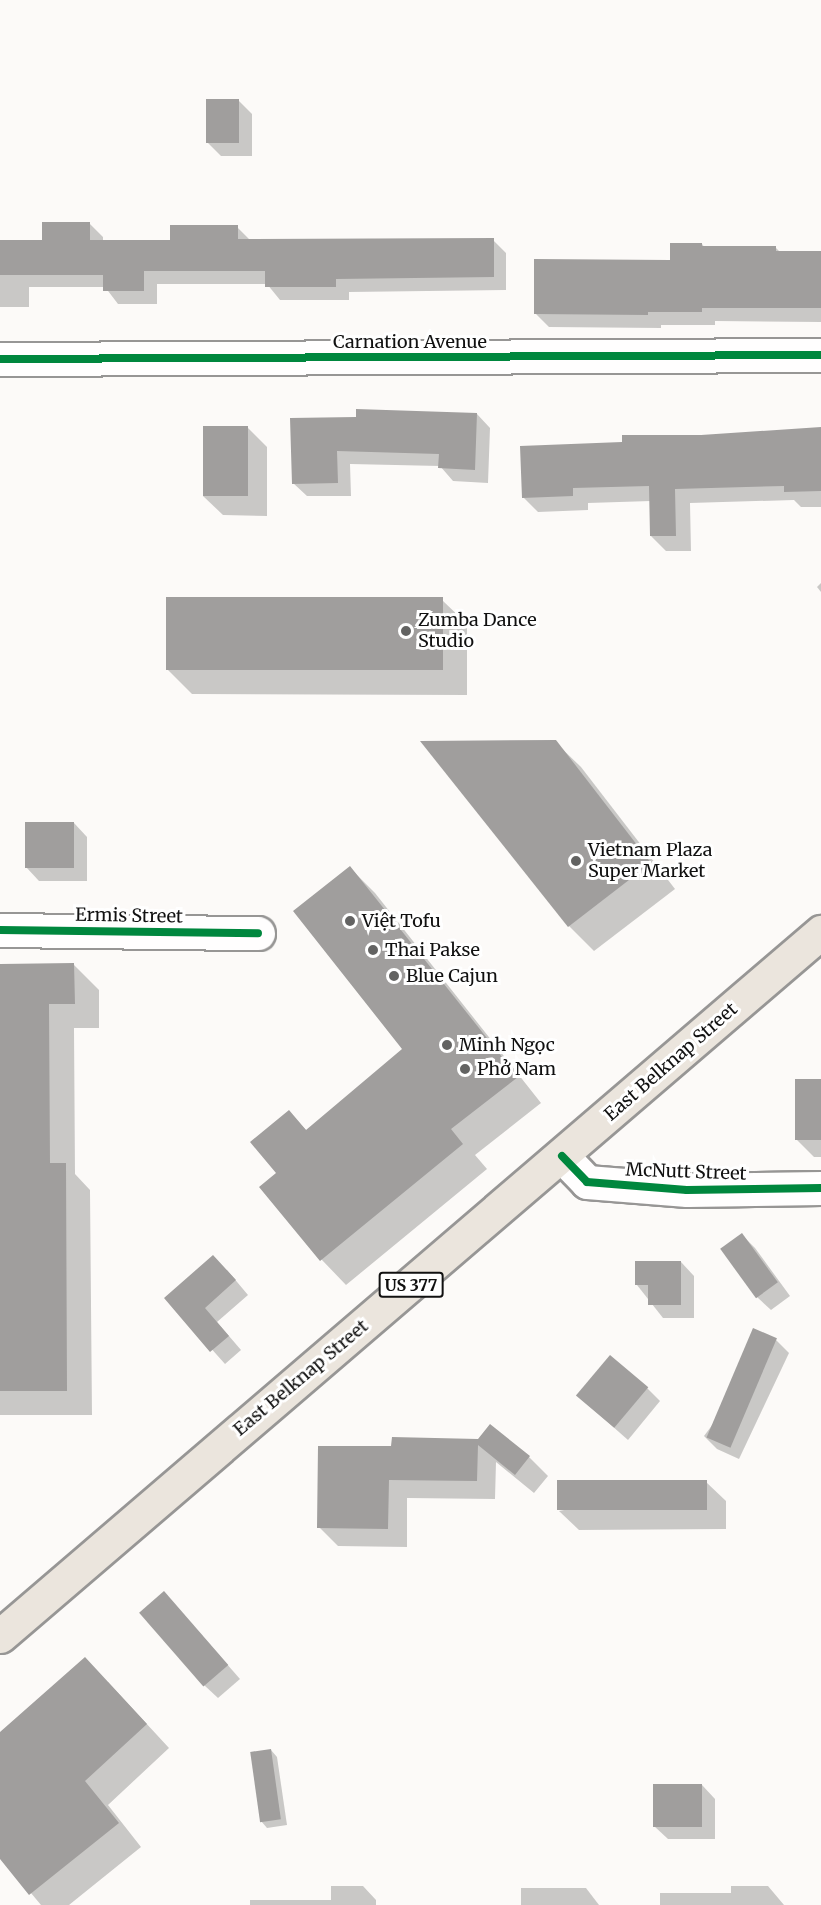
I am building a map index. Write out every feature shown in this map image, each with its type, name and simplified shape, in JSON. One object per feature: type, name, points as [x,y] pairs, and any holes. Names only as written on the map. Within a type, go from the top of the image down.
[{"type":"main road","name":"East Belknap Street","points":[[0,1636],[821,932]]},
{"type":"street","name":"Carnation Avenue","points":[[0,358],[821,355]]},
{"type":"street","name":"Ermis Street","points":[[0,930],[258,933]]},
{"type":"street","name":"McNutt Street","points":[[562,1156],[587,1182],[687,1190],[821,1188]]},
{"type":"building","points":[[206,99],[239,99],[239,143],[206,143]]},
{"type":"building","points":[[42,222],[90,222],[90,240],[170,240],[170,225],[238,225],[238,239],[494,238],[494,277],[336,279],[336,287],[265,287],[265,271],[144,271],[144,291],[103,291],[103,275],[0,275],[0,240],[42,240]]},
{"type":"building","points":[[670,243],[702,243],[702,246],[776,246],[776,251],[821,251],[821,308],[702,308],[702,312],[648,312],[648,315],[534,314],[534,259],[670,260]]},
{"type":"building","points":[[356,409],[477,413],[475,470],[438,468],[439,454],[337,451],[338,483],[292,484],[290,418],[356,417]]},
{"type":"building","points":[[203,426],[248,426],[248,496],[203,496]]},
{"type":"building","points":[[821,427],[821,491],[784,492],[784,486],[675,489],[676,536],[650,536],[649,486],[573,488],[573,496],[522,498],[520,446],[622,442],[622,435],[701,435]]},
{"type":"building","points":[[166,597],[443,597],[443,670],[166,670]]},
{"type":"building","points":[[556,740],[651,863],[568,927],[420,741]]},
{"type":"building","points":[[25,822],[74,822],[74,868],[25,868]]},
{"type":"building","points":[[350,866],[518,1077],[451,1129],[463,1144],[320,1261],[259,1187],[276,1173],[250,1142],[289,1110],[306,1130],[402,1049],[293,911]]},
{"type":"building","points":[[74,963],[75,1004],[49,1004],[50,1163],[66,1163],[67,1391],[0,1391],[0,964]]},
{"type":"building","points":[[795,1079],[821,1079],[821,1140],[795,1140]]},
{"type":"building","points":[[742,1233],[778,1282],[756,1298],[720,1249]]},
{"type":"building","points":[[213,1255],[236,1280],[205,1308],[229,1336],[210,1352],[164,1298]]},
{"type":"building","points":[[635,1261],[681,1261],[681,1305],[648,1305],[648,1285],[635,1285]]},
{"type":"building","points":[[753,1328],[777,1338],[730,1448],[707,1438]]},
{"type":"building","points":[[610,1355],[648,1387],[614,1428],[576,1396]]},
{"type":"building","points":[[490,1424],[530,1456],[515,1475],[478,1445],[477,1481],[389,1480],[388,1529],[317,1528],[318,1446],[391,1446],[392,1437],[478,1439]]},
{"type":"building","points":[[557,1480],[707,1480],[707,1510],[557,1510]]},
{"type":"building","points":[[164,1591],[228,1665],[203,1687],[139,1613]]},
{"type":"building","points":[[85,1657],[147,1724],[85,1781],[119,1823],[29,1895],[0,1859],[0,1732]]},
{"type":"building","points":[[271,1749],[281,1819],[260,1822],[250,1752]]},
{"type":"building","points":[[653,1784],[702,1784],[702,1827],[653,1827]]},
{"type":"cycle path","points":[[0,359],[821,355]]},
{"type":"cycle path","points":[[0,930],[258,933]]},
{"type":"cycle path","points":[[562,1156],[587,1182],[687,1190],[821,1188]]},
{"type":"place","name":"Zumba Dance Studio","points":[[406,631]]},
{"type":"place","name":"Vietnam Plaza Super Market","points":[[576,861]]},
{"type":"place","name":"Việt Tofu","points":[[350,921]]},
{"type":"place","name":"Thai Pakse","points":[[373,950]]},
{"type":"place","name":"Blue Cajun","points":[[394,976]]},
{"type":"place","name":"Minh Ngọc","points":[[447,1045]]},
{"type":"place","name":"Phở Nam","points":[[465,1069]]}]
